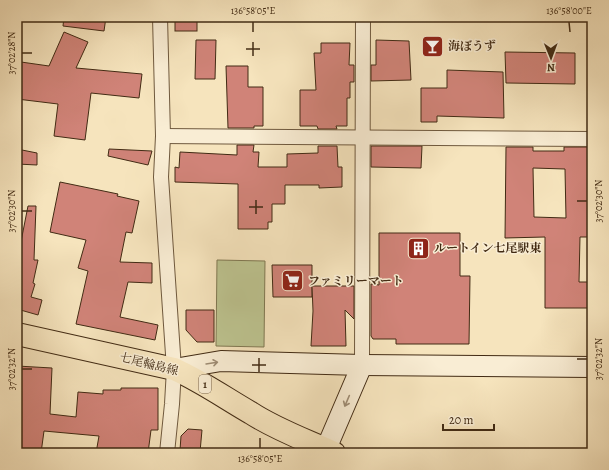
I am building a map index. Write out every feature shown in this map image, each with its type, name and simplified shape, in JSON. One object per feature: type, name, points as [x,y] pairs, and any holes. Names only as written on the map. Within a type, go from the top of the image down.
[{"type":"main road","name":"七尾輪島線","points":[[17,334],[174,369],[196,379],[251,414],[283,431],[330,451]]},
{"type":"street","points":[[160,17],[163,136],[161,177],[174,369],[172,404],[166,453]]},
{"type":"street","points":[[330,451],[362,365],[363,17]]},
{"type":"street","points":[[163,136],[592,139]]},
{"type":"street","points":[[174,369],[221,361],[362,365],[592,367]]},
{"type":"green space","points":[[217,260],[265,261],[264,347],[216,346]]},
{"type":"building","points":[[64,17],[106,17],[104,31],[63,26]]},
{"type":"building","points":[[175,17],[197,17],[197,31],[175,31]]},
{"type":"building","points":[[64,32],[88,42],[76,68],[142,74],[139,98],[91,93],[85,140],[54,136],[58,104],[17,99],[21,62],[49,66]]},
{"type":"building","points":[[196,40],[216,40],[215,79],[195,79]]},
{"type":"building","points":[[376,40],[409,41],[411,80],[371,81],[371,65],[376,65]]},
{"type":"building","points":[[321,43],[350,43],[349,65],[354,65],[354,82],[350,82],[350,98],[347,98],[347,126],[336,126],[337,129],[318,129],[317,126],[300,126],[300,90],[316,90],[314,53],[321,53]]},
{"type":"building","points":[[505,52],[575,53],[575,84],[506,83]]},
{"type":"building","points":[[226,66],[248,66],[248,87],[263,87],[263,126],[254,126],[254,128],[228,128]]},
{"type":"building","points":[[447,70],[503,72],[504,118],[437,116],[437,122],[421,122],[421,88],[447,88]]},
{"type":"building","points":[[237,145],[254,145],[253,152],[259,152],[258,167],[287,167],[287,154],[318,153],[318,146],[337,146],[338,167],[342,167],[342,187],[319,188],[319,185],[285,185],[285,204],[272,204],[272,222],[268,222],[268,229],[238,229],[238,184],[175,182],[175,167],[179,168],[180,152],[237,155]]},
{"type":"building","points":[[371,146],[422,146],[421,168],[371,167]]},
{"type":"building","points":[[506,147],[533,147],[533,151],[564,151],[564,147],[592,147],[592,237],[580,237],[579,282],[592,282],[592,308],[545,308],[545,237],[505,238]],"holes":[[[533,168],[565,169],[566,218],[534,217]]]},
{"type":"building","points":[[17,149],[37,153],[37,165],[17,164]]},
{"type":"building","points":[[109,149],[152,151],[148,165],[108,156]]},
{"type":"building","points":[[60,182],[118,194],[117,196],[139,201],[132,233],[126,232],[120,262],[152,263],[152,283],[128,282],[120,317],[158,325],[155,340],[76,324],[88,271],[78,268],[86,240],[50,232]]},
{"type":"building","points":[[28,206],[36,206],[34,260],[38,260],[33,283],[35,284],[31,297],[42,300],[38,315],[17,309],[17,262]]},
{"type":"building","points":[[379,233],[460,233],[460,276],[470,276],[469,344],[396,344],[396,339],[373,339],[371,336],[371,284],[379,285]]},
{"type":"building","name":"ファミリーマート","points":[[272,265],[312,265],[312,297],[273,297]]},
{"type":"building","points":[[312,286],[354,286],[354,319],[345,310],[346,346],[311,346],[313,311]]},
{"type":"building","points":[[186,310],[214,310],[214,342],[197,342],[186,330]]},
{"type":"building","points":[[17,366],[52,368],[50,414],[76,417],[78,392],[103,394],[103,390],[121,390],[121,388],[158,388],[158,430],[151,430],[148,453],[96,453],[99,436],[44,431],[41,453],[17,453]]},
{"type":"building","points":[[188,429],[202,430],[200,452],[180,450],[181,436]]},
{"type":"place","name":"海ぼうず","points":[[433,46]]},
{"type":"place","name":"ルートイン七尾駅東","points":[[419,248]]},
{"type":"place","name":"ファミリーマート","points":[[292,281]]}]
